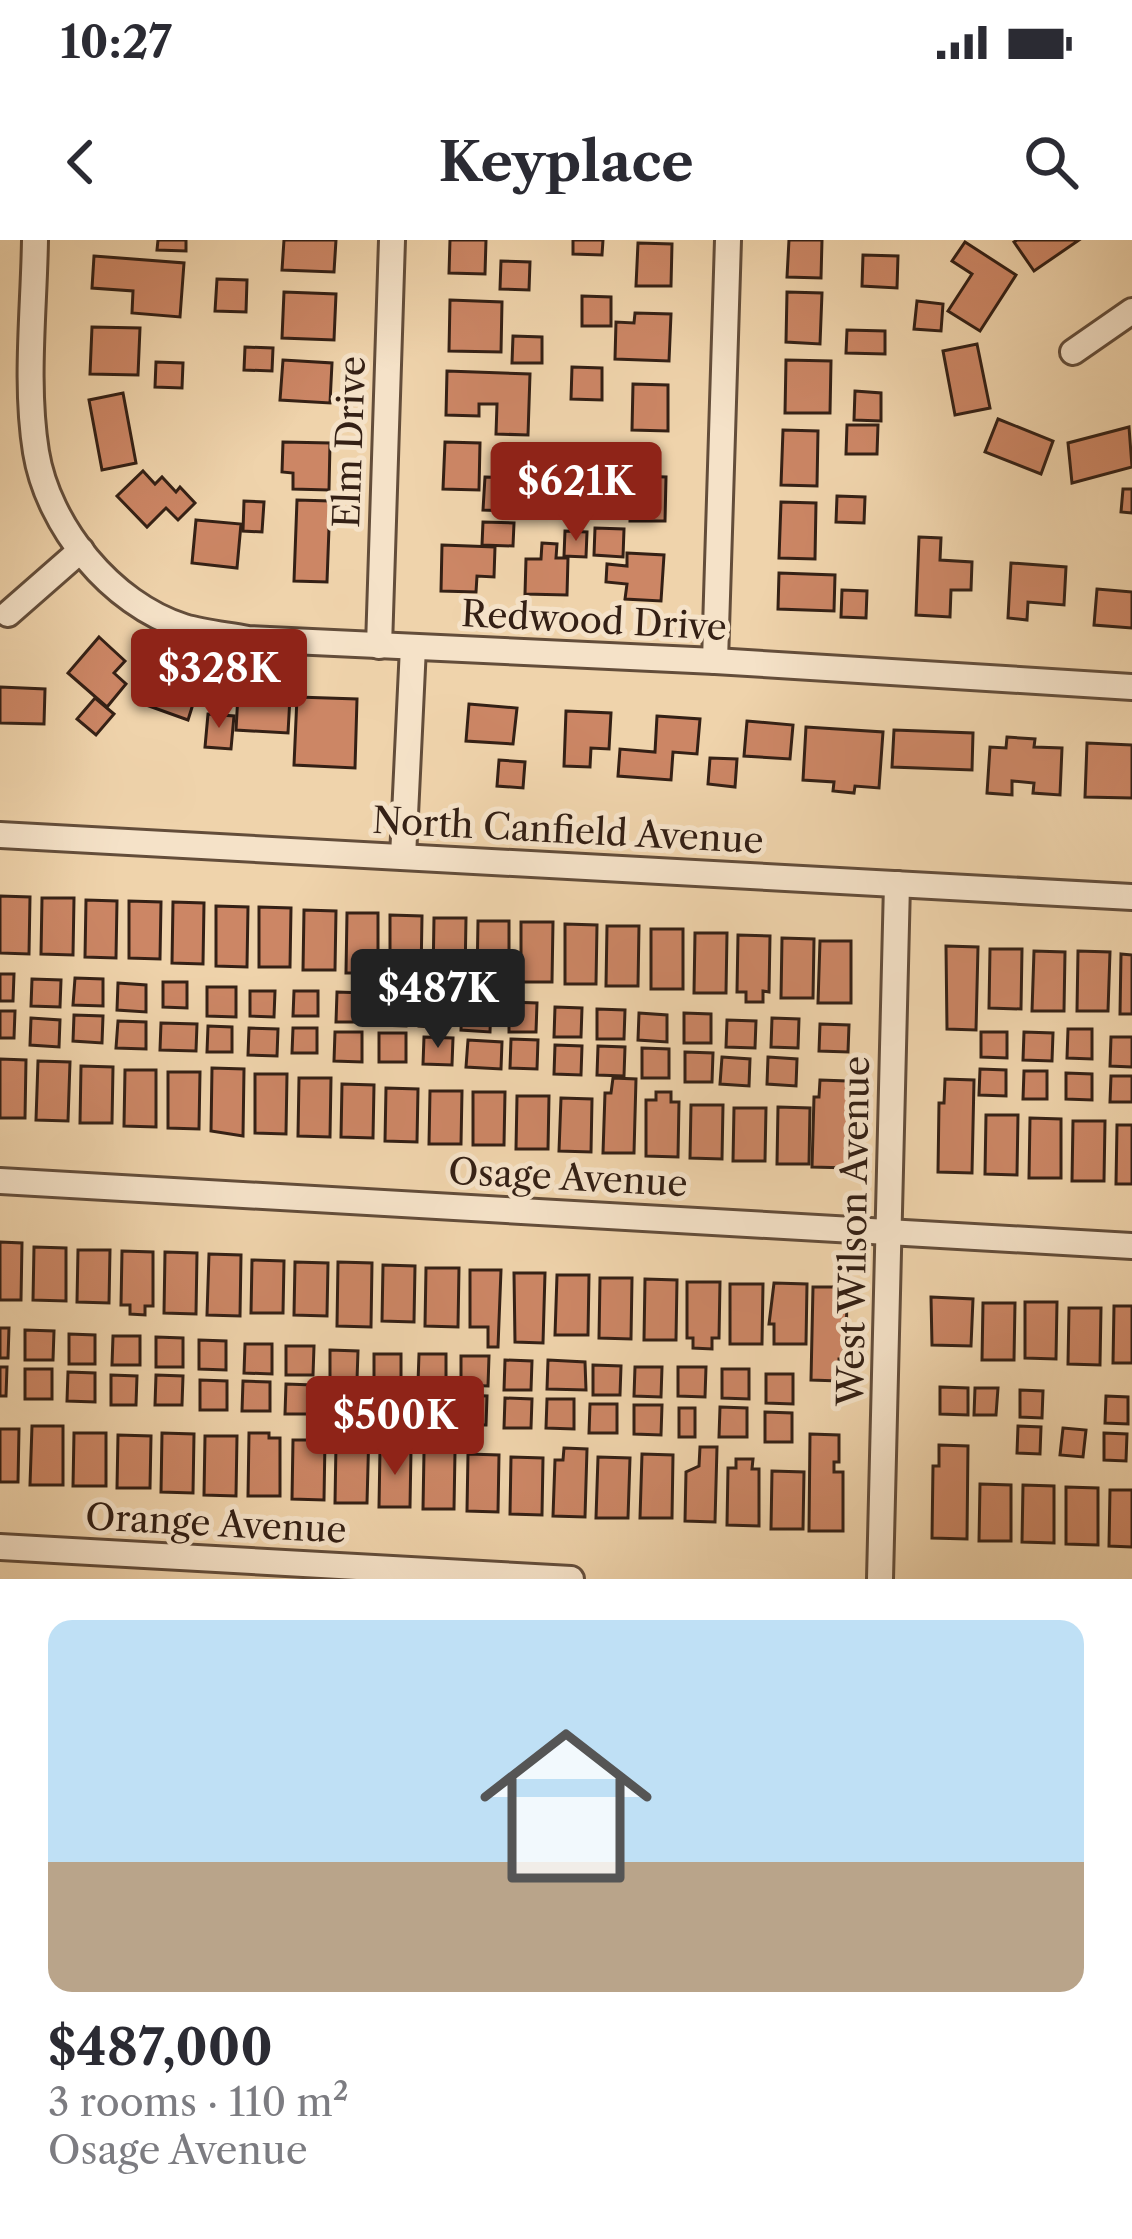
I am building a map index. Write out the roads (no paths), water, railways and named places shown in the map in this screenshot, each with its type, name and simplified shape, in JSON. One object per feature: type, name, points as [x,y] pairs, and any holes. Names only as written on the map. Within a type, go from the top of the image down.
[{"type":"street","name":"Redwood Drive","points":[[35,240],[36,452],[45,490],[81,550],[127,594],[182,626],[248,639],[1132,686]]},
{"type":"street","name":"Elm Drive","points":[[379,646],[392,240]]},
{"type":"street","points":[[715,661],[728,240]]},
{"type":"street","points":[[1073,352],[1132,311]]},
{"type":"street","points":[[8,614],[81,550]]},
{"type":"street","points":[[403,857],[413,647]]},
{"type":"street","name":"North Canfield Avenue","points":[[0,835],[1132,897]]},
{"type":"street","name":"West Wilson Avenue","points":[[880,1579],[897,884]]},
{"type":"street","name":"Osage Avenue","points":[[0,1181],[1132,1246]]},
{"type":"street","name":"Orange Avenue","points":[[0,1546],[571,1579]]}]
